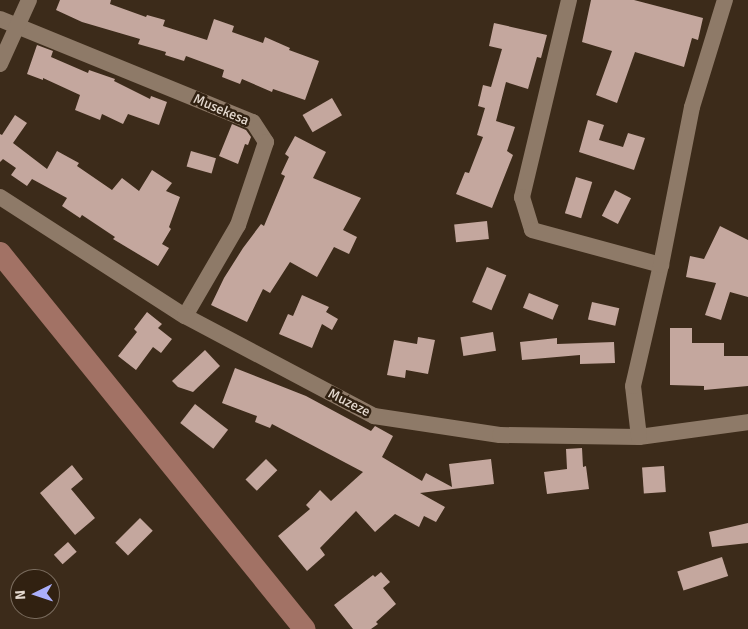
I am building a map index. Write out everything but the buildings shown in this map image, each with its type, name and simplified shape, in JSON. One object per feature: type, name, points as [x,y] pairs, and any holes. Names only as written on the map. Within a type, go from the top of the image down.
[{"type":"street","points":[[0,64],[28,0]]},
{"type":"street","points":[[569,0],[522,197],[532,230],[661,265]]},
{"type":"street","points":[[639,437],[633,386],[661,265],[692,107],[725,0]]},
{"type":"street","points":[[0,19],[18,26]]},
{"type":"street","name":"Musekesa","points":[[18,26],[253,122],[266,142],[238,225],[185,316]]},
{"type":"street","name":"Muzeze","points":[[0,197],[185,316],[374,416],[500,435],[639,437],[748,422]]},
{"type":"street","points":[[0,252],[304,629]]}]
